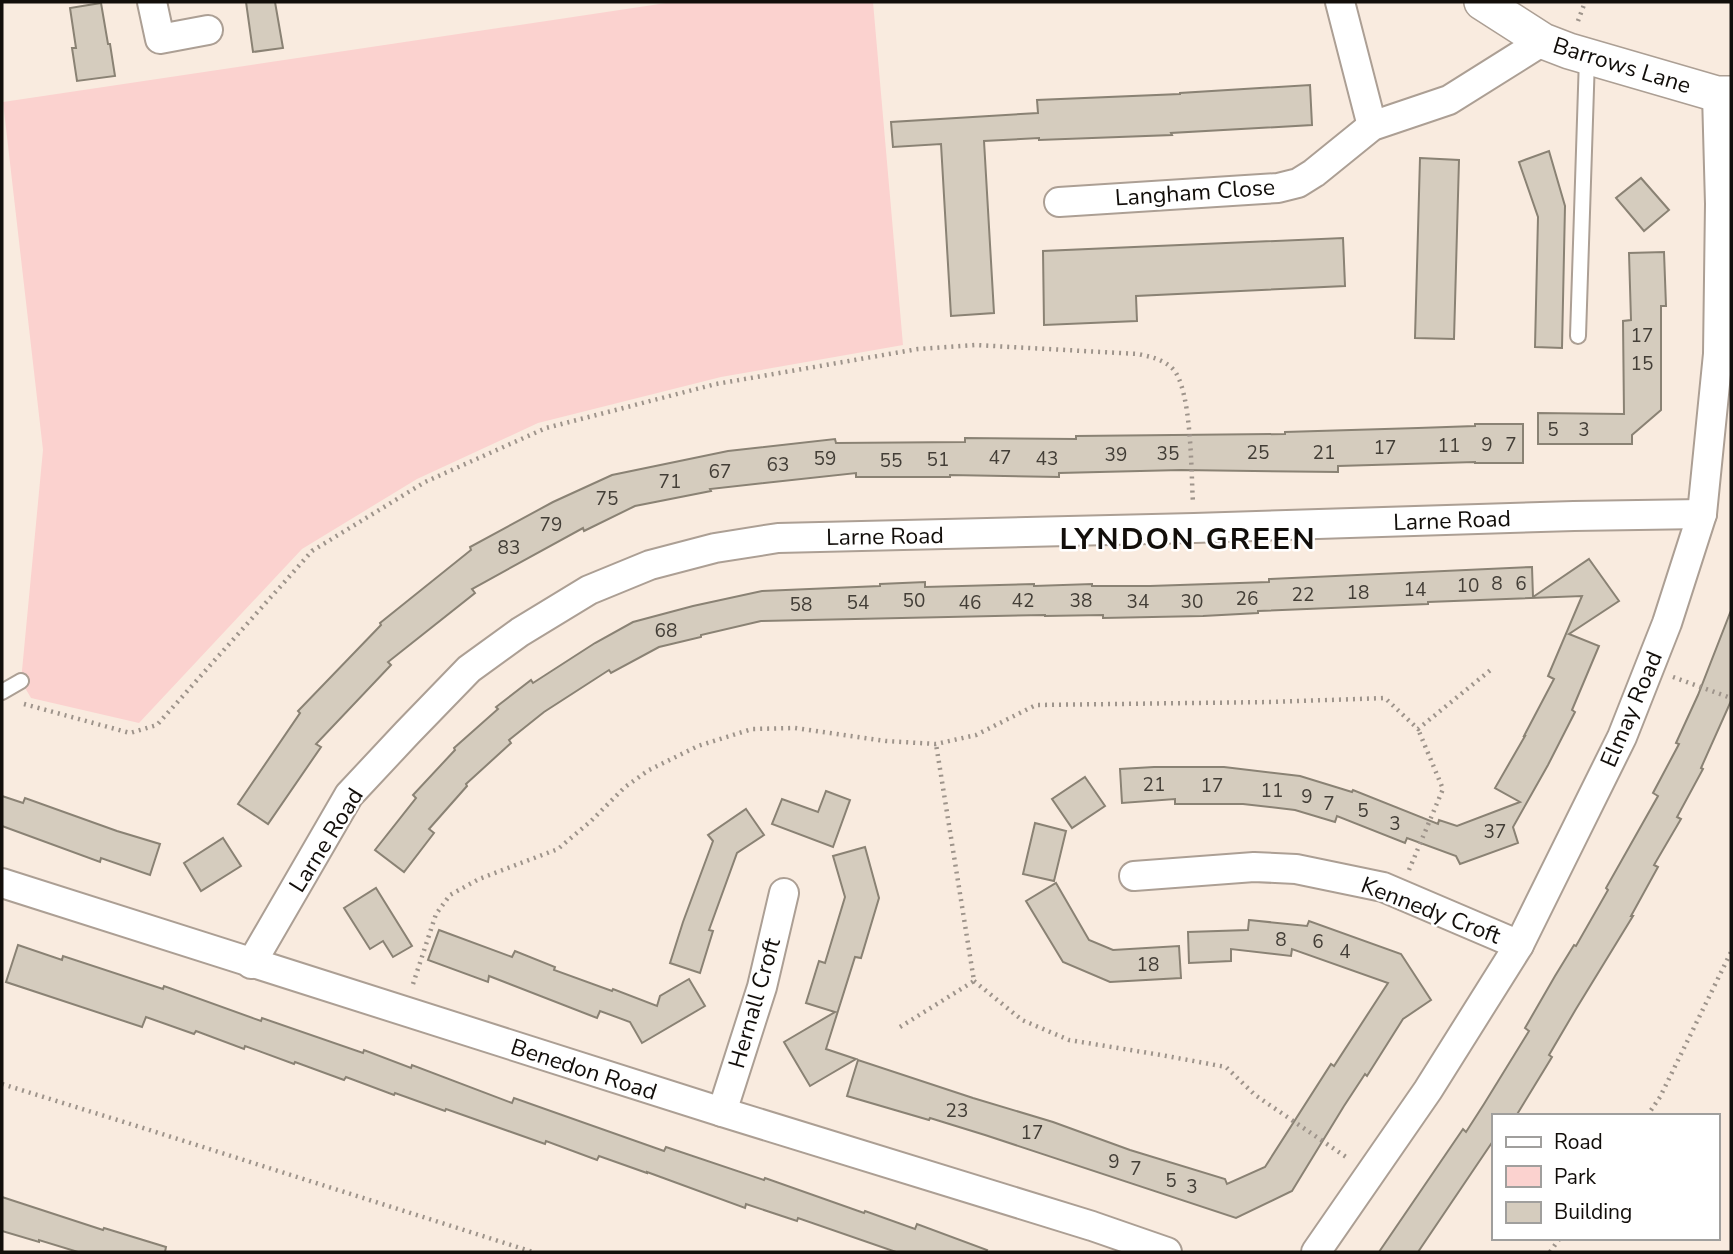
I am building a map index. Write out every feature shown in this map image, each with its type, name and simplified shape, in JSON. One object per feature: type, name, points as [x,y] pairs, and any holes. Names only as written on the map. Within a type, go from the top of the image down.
[{"type":"street","points":[[152,2],[160,39],[208,30]]},
{"type":"street","points":[[1340,2],[1372,126]]},
{"type":"street","name":"Barrows Lane","points":[[1482,2],[1543,41],[1569,51],[1724,94]]},
{"type":"street","name":"Langham Close","points":[[1059,202],[1278,188],[1298,183],[1372,126],[1449,100],[1543,41]]},
{"type":"street","name":"Elmay Road","points":[[1316,1252],[1428,1090],[1519,945],[1622,737],[1667,623],[1702,514],[1718,354],[1724,94]]},
{"type":"street","name":"Larne Road","points":[[251,964],[349,796],[469,669],[520,632],[589,590],[650,565],[715,548],[778,538],[1702,514]]},
{"type":"street","name":"Kennedy Croft","points":[[1133,876],[1254,867],[1296,869],[1383,887],[1519,945]]},
{"type":"street","name":"Benedon Road","points":[[2,883],[251,964],[1092,1226],[1167,1252]]},
{"type":"street","name":"Hernall Croft","points":[[722,1112],[762,987],[785,893]]},
{"type":"lane","points":[[1578,336],[1587,55]]},
{"type":"lane","points":[[2,692],[22,681]]},
{"type":"path","points":[[15,702],[130,733],[157,725],[312,551],[425,482],[547,428],[716,384],[918,349],[975,345],[1138,354],[1161,360],[1174,370],[1181,384],[1188,417],[1194,528]]},
{"type":"path","points":[[1418,729],[1493,668]]},
{"type":"path","points":[[1650,668],[1731,698]]},
{"type":"path","points":[[404,1012],[436,914],[450,895],[479,879],[558,849],[592,821],[625,787],[649,769],[698,746],[752,729],[796,728],[886,741],[936,744],[976,735],[1036,705],[1385,698],[1418,729],[1443,789],[1400,894]]},
{"type":"path","points":[[936,744],[974,981],[1022,1020],[1069,1040],[1226,1068],[1255,1094],[1370,1174]]},
{"type":"path","points":[[1648,1114],[1660,1097],[1731,952]]},
{"type":"path","points":[[900,1027],[974,981]]},
{"type":"path","points":[[2,1084],[533,1252]]},
{"type":"green space","points":[[673,2],[873,2],[903,345],[721,377],[538,423],[417,479],[302,549],[139,723],[31,698],[21,681],[43,450],[3,102]]},
{"type":"building","points":[[246,2],[275,2],[283,48],[253,52]]},
{"type":"building","points":[[101,3],[115,76],[77,81],[72,48],[76,48],[70,8]]},
{"type":"building","points":[[1310,85],[1312,125],[1171,133],[1172,135],[984,141],[994,313],[951,316],[941,144],[893,147],[891,122],[1038,113],[1037,100]]},
{"type":"building","points":[[1549,151],[1565,206],[1562,348],[1535,347],[1538,217],[1519,162]]},
{"type":"building","points":[[1420,158],[1459,160],[1454,339],[1415,338]]},
{"type":"building","points":[[1641,178],[1669,210],[1644,231],[1616,198]]},
{"type":"building","points":[[1343,238],[1345,286],[1136,296],[1137,321],[1044,325],[1043,251]]},
{"type":"building","points":[[1664,252],[1666,306],[1661,306],[1661,410],[1632,435],[1632,444],[1538,444],[1538,413],[1624,414],[1623,321],[1631,320],[1629,253]]},
{"type":"building","points":[[1523,424],[1523,463],[1338,466],[1338,472],[1181,470],[1059,473],[1059,477],[856,477],[856,473],[710,489],[711,491],[635,506],[584,531],[583,528],[472,589],[475,593],[388,662],[391,665],[316,744],[321,747],[268,824],[238,804],[300,713],[298,711],[380,623],[471,550],[470,547],[553,502],[612,475],[728,451],[835,439],[836,443],[965,442],[965,438],[1076,439],[1076,436],[1285,434]]},
{"type":"building","points":[[1589,559],[1619,601],[1569,634],[1599,646],[1572,710],[1575,712],[1513,827],[1518,843],[1460,864],[1456,856],[1407,838],[1405,843],[1337,816],[1335,822],[1295,810],[1243,804],[1175,804],[1175,799],[1122,803],[1120,769],[1224,767],[1300,776],[1352,792],[1353,790],[1438,824],[1439,820],[1457,826],[1520,802],[1495,788],[1554,679],[1548,676],[1582,596],[1428,602],[1203,616],[1103,618],[1103,615],[1045,615],[761,621],[659,647],[611,673],[609,670],[544,712],[509,740],[511,743],[466,784],[429,829],[434,833],[404,872],[375,850],[416,798],[413,795],[454,748],[498,709],[496,707],[531,680],[533,683],[633,622],[693,606],[762,591],[880,584],[925,582],[925,587],[1034,584],[1150,586],[1532,567],[1533,597]]},
{"type":"building","points":[[1730,613],[1731,701],[1701,768],[1703,769],[1677,817],[1681,819],[1654,865],[1658,867],[1633,916],[1549,1055],[1552,1057],[1517,1114],[1492,1114],[1492,1142],[1418,1252],[1379,1252],[1463,1129],[1466,1132],[1529,1031],[1525,1028],[1574,945],[1576,946],[1658,796],[1653,793],[1679,744],[1676,743]]},
{"type":"building","points":[[1085,777],[1105,806],[1072,828],[1052,799]]},
{"type":"building","points":[[826,791],[850,800],[833,847],[772,824],[782,799],[818,812]]},
{"type":"building","points":[[2,796],[23,803],[25,798],[160,844],[150,875],[101,858],[100,862],[2,826]]},
{"type":"building","points":[[746,809],[764,835],[737,853],[709,930],[713,931],[700,973],[670,963],[713,841],[708,835]]},
{"type":"building","points":[[1035,823],[1066,831],[1054,881],[1023,874]]},
{"type":"building","points":[[223,838],[241,866],[201,891],[184,863]]},
{"type":"building","points":[[865,847],[879,898],[861,958],[855,957],[826,1049],[856,1059],[810,1086],[784,1042],[835,1012],[806,1003],[819,961],[825,963],[845,897],[833,856]]},
{"type":"building","points":[[1056,883],[1089,940],[1113,950],[1179,946],[1181,978],[1110,982],[1063,962],[1026,901]]},
{"type":"building","points":[[376,888],[412,946],[393,957],[383,941],[370,949],[344,908]]},
{"type":"building","points":[[1249,920],[1307,926],[1309,921],[1401,954],[1431,1000],[1403,1019],[1367,1076],[1365,1074],[1344,1106],[1292,1191],[1236,1218],[985,1135],[847,1096],[858,1060],[1225,1179],[1227,1184],[1265,1167],[1331,1064],[1334,1066],[1388,983],[1292,949],[1291,956],[1231,949],[1231,961],[1189,963],[1188,932],[1248,930]]},
{"type":"building","points":[[439,930],[512,957],[515,951],[555,967],[554,970],[657,1006],[660,996],[689,979],[705,1006],[642,1043],[630,1022],[600,1011],[597,1018],[489,976],[488,982],[428,960]]},
{"type":"building","points":[[18,945],[62,960],[63,956],[163,989],[164,986],[261,1021],[262,1018],[363,1053],[364,1050],[411,1068],[412,1065],[512,1103],[514,1098],[664,1151],[666,1147],[915,1229],[917,1224],[987,1250],[896,1252],[798,1218],[797,1221],[746,1204],[745,1208],[599,1156],[597,1160],[546,1141],[545,1144],[446,1109],[445,1111],[395,1093],[394,1095],[346,1077],[344,1080],[245,1046],[244,1049],[196,1031],[194,1034],[146,1017],[142,1027],[6,982]]},
{"type":"building","points":[[2,1197],[103,1230],[104,1228],[166,1247],[165,1252],[78,1252],[2,1231]]},
{"type":"district","name":"LYNDON GREEN","points":[[1188,539]]}]
